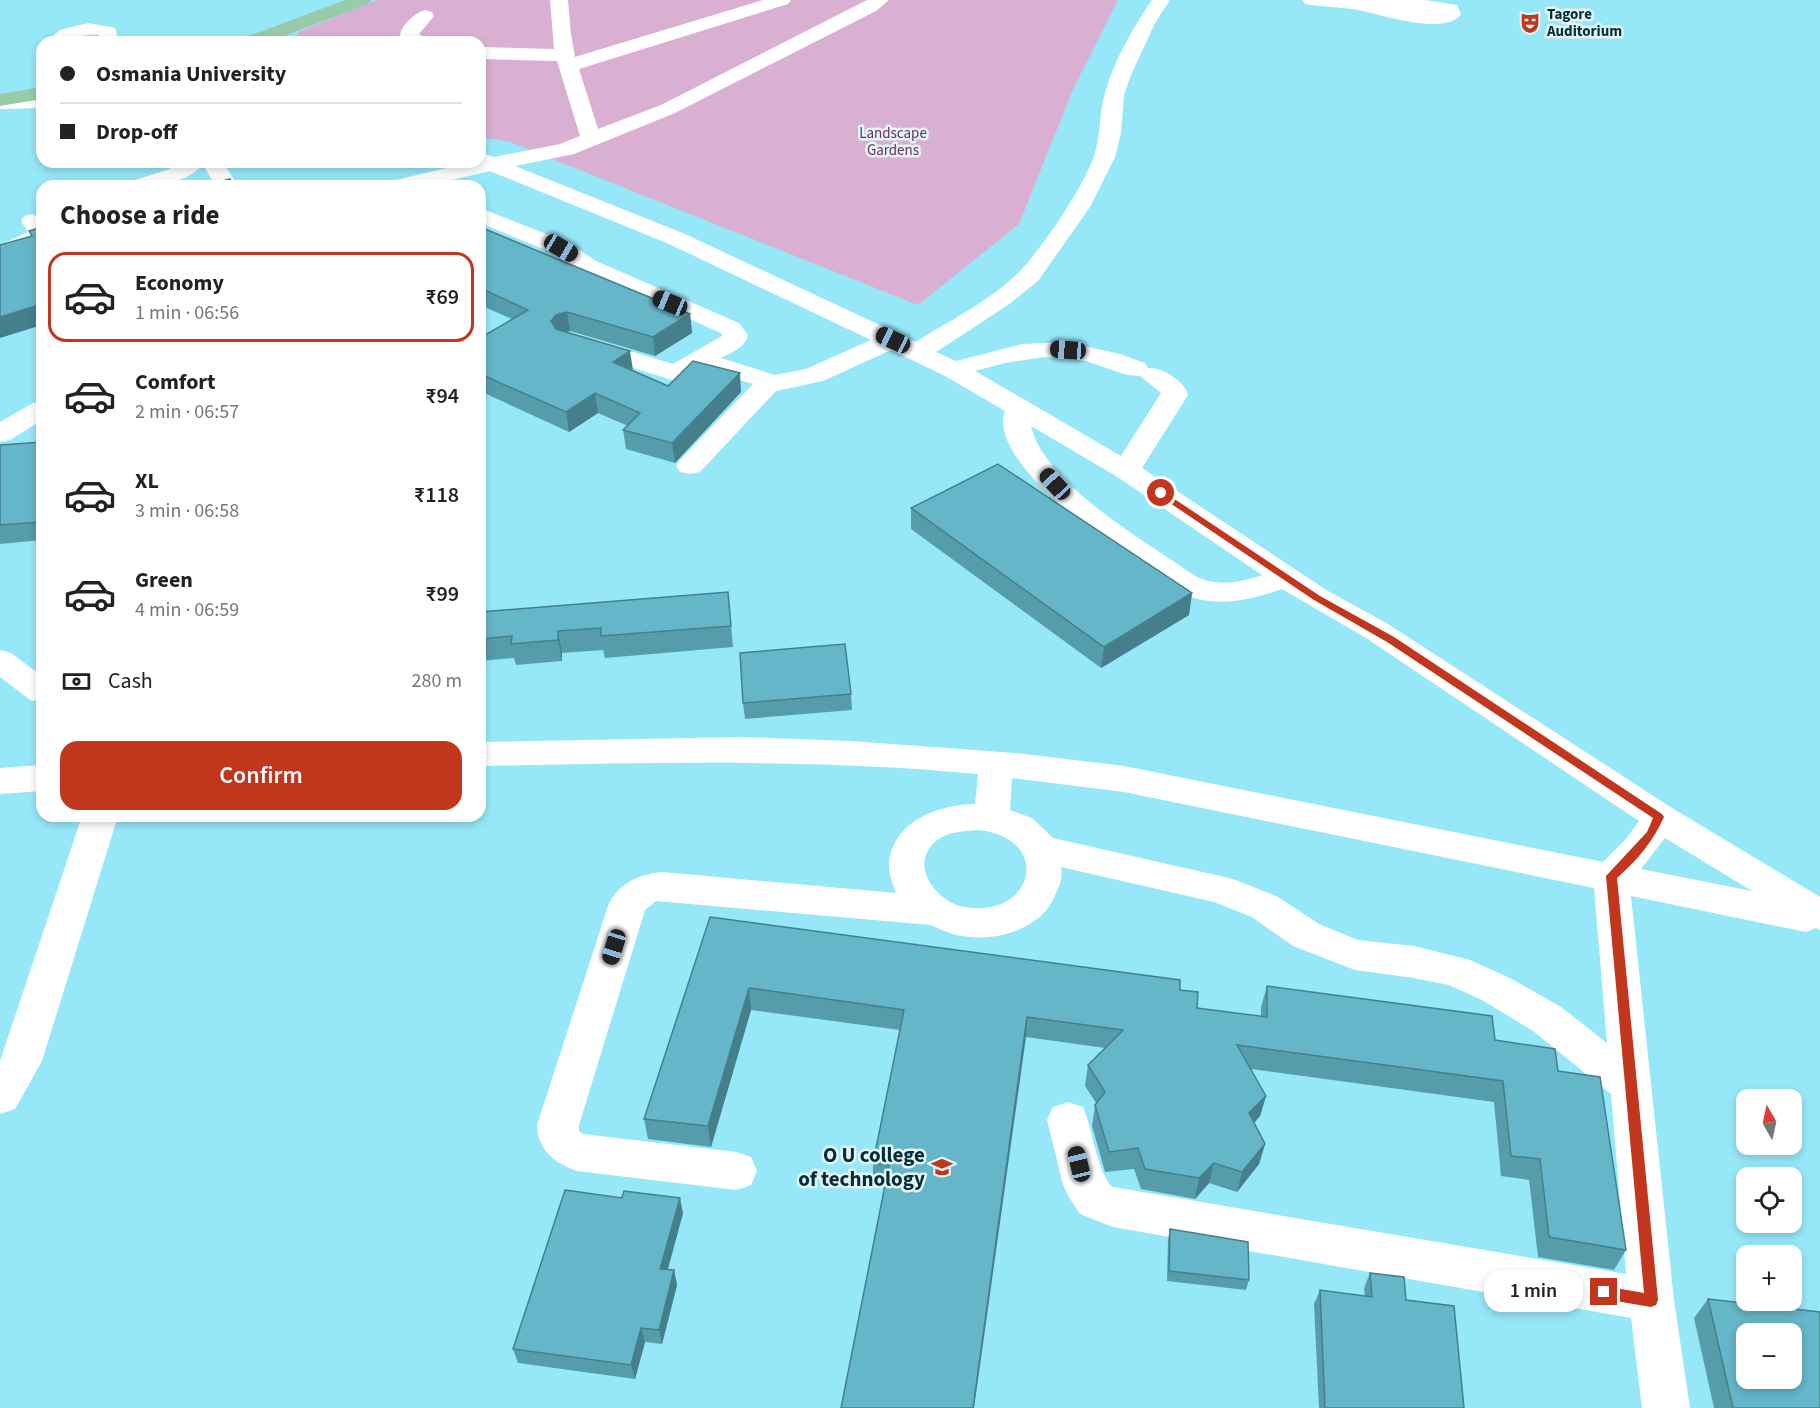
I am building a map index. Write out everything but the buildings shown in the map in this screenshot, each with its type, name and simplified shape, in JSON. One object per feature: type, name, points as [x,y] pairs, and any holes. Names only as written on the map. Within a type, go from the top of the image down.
[{"type":"main road","points":[[271,36],[362,0]]},
{"type":"main road","points":[[0,102],[36,94]]},
{"type":"street","points":[[559,0],[561,34],[566,61],[591,139]]},
{"type":"street","points":[[486,54],[566,61],[782,0]]},
{"type":"street","points":[[487,161],[566,149],[668,109],[869,8],[880,0]]},
{"type":"street","points":[[690,466],[767,386],[814,375],[906,346],[999,300],[1029,276],[1079,207],[1104,157],[1110,133],[1114,95],[1121,75],[1146,22],[1161,0]]},
{"type":"street","points":[[1311,0],[1350,2]]},
{"type":"street","points":[[410,36],[410,31],[425,16]]},
{"type":"street","points":[[62,36],[91,29],[108,32],[108,36]]},
{"type":"street","points":[[0,102],[36,102]]},
{"type":"street","points":[[487,161],[676,239],[954,370],[1126,470],[1317,598],[1377,631],[1659,817],[1820,917]]},
{"type":"street","points":[[159,180],[175,175],[185,168]]},
{"type":"street","points":[[456,179],[475,168]]},
{"type":"street","points":[[0,231],[36,219]]},
{"type":"street","points":[[486,219],[561,248],[588,266],[734,332],[734,340],[679,371],[664,371],[569,341]]},
{"type":"street","points":[[0,253],[36,238]]},
{"type":"street","points":[[954,370],[1001,354],[1052,349],[1084,351],[1144,372],[1168,384],[1174,390],[1175,395],[1126,470]]},
{"type":"street","points":[[699,360],[764,379],[767,386]]},
{"type":"street","points":[[1020,408],[1016,420],[1018,432],[1028,449],[1065,495],[1184,583],[1211,594],[1237,593],[1286,577]]},
{"type":"street","points":[[0,434],[36,413]]},
{"type":"street","points":[[0,662],[36,688]]},
{"type":"street","points":[[486,754],[685,749],[919,757],[1124,779],[1820,917]]},
{"type":"street","points":[[992,817],[996,764]]},
{"type":"street","points":[[0,781],[36,778]]},
{"type":"street","points":[[736,1170],[577,1152],[564,1146],[558,1135],[558,1125],[628,903],[637,893],[650,887],[662,886],[933,911],[955,920],[980,924],[1003,920],[1022,911],[1037,899],[1046,882],[1047,865],[1041,849],[1029,834],[992,817],[970,815],[949,819],[929,828],[914,842],[906,860],[907,879],[916,896],[933,911]]},
{"type":"street","points":[[1611,876],[1632,858],[1651,834],[1659,817]]},
{"type":"street","points":[[0,1096],[22,1061],[98,822]]},
{"type":"street","points":[[1041,849],[1220,889],[1265,907],[1306,935],[1355,955],[1414,962],[1456,971],[1496,989],[1547,1019],[1631,1086]]},
{"type":"street","points":[[1611,876],[1651,1300],[1666,1408]]},
{"type":"street","points":[[1068,1120],[1085,1185],[1095,1200],[1113,1207],[1651,1300]]},
{"type":"shaded area","points":[[0,0],[1820,0],[1820,1408],[0,1408]]},
{"type":"green space","name":"Landscape Gardens","points":[[377,0],[1118,0],[1074,87],[1019,224],[918,305],[510,142],[486,138],[486,36],[298,36],[298,32]]},
{"type":"place","name":"Tagore Auditorium","points":[[1530,23]]},
{"type":"place","name":"O U college of technology","points":[[942,1167]]},
{"type":"route","points":[[1161,493],[1317,598],[1390,639],[1659,817],[1651,834],[1632,858],[1611,876],[1651,1300],[1604,1292]]}]
